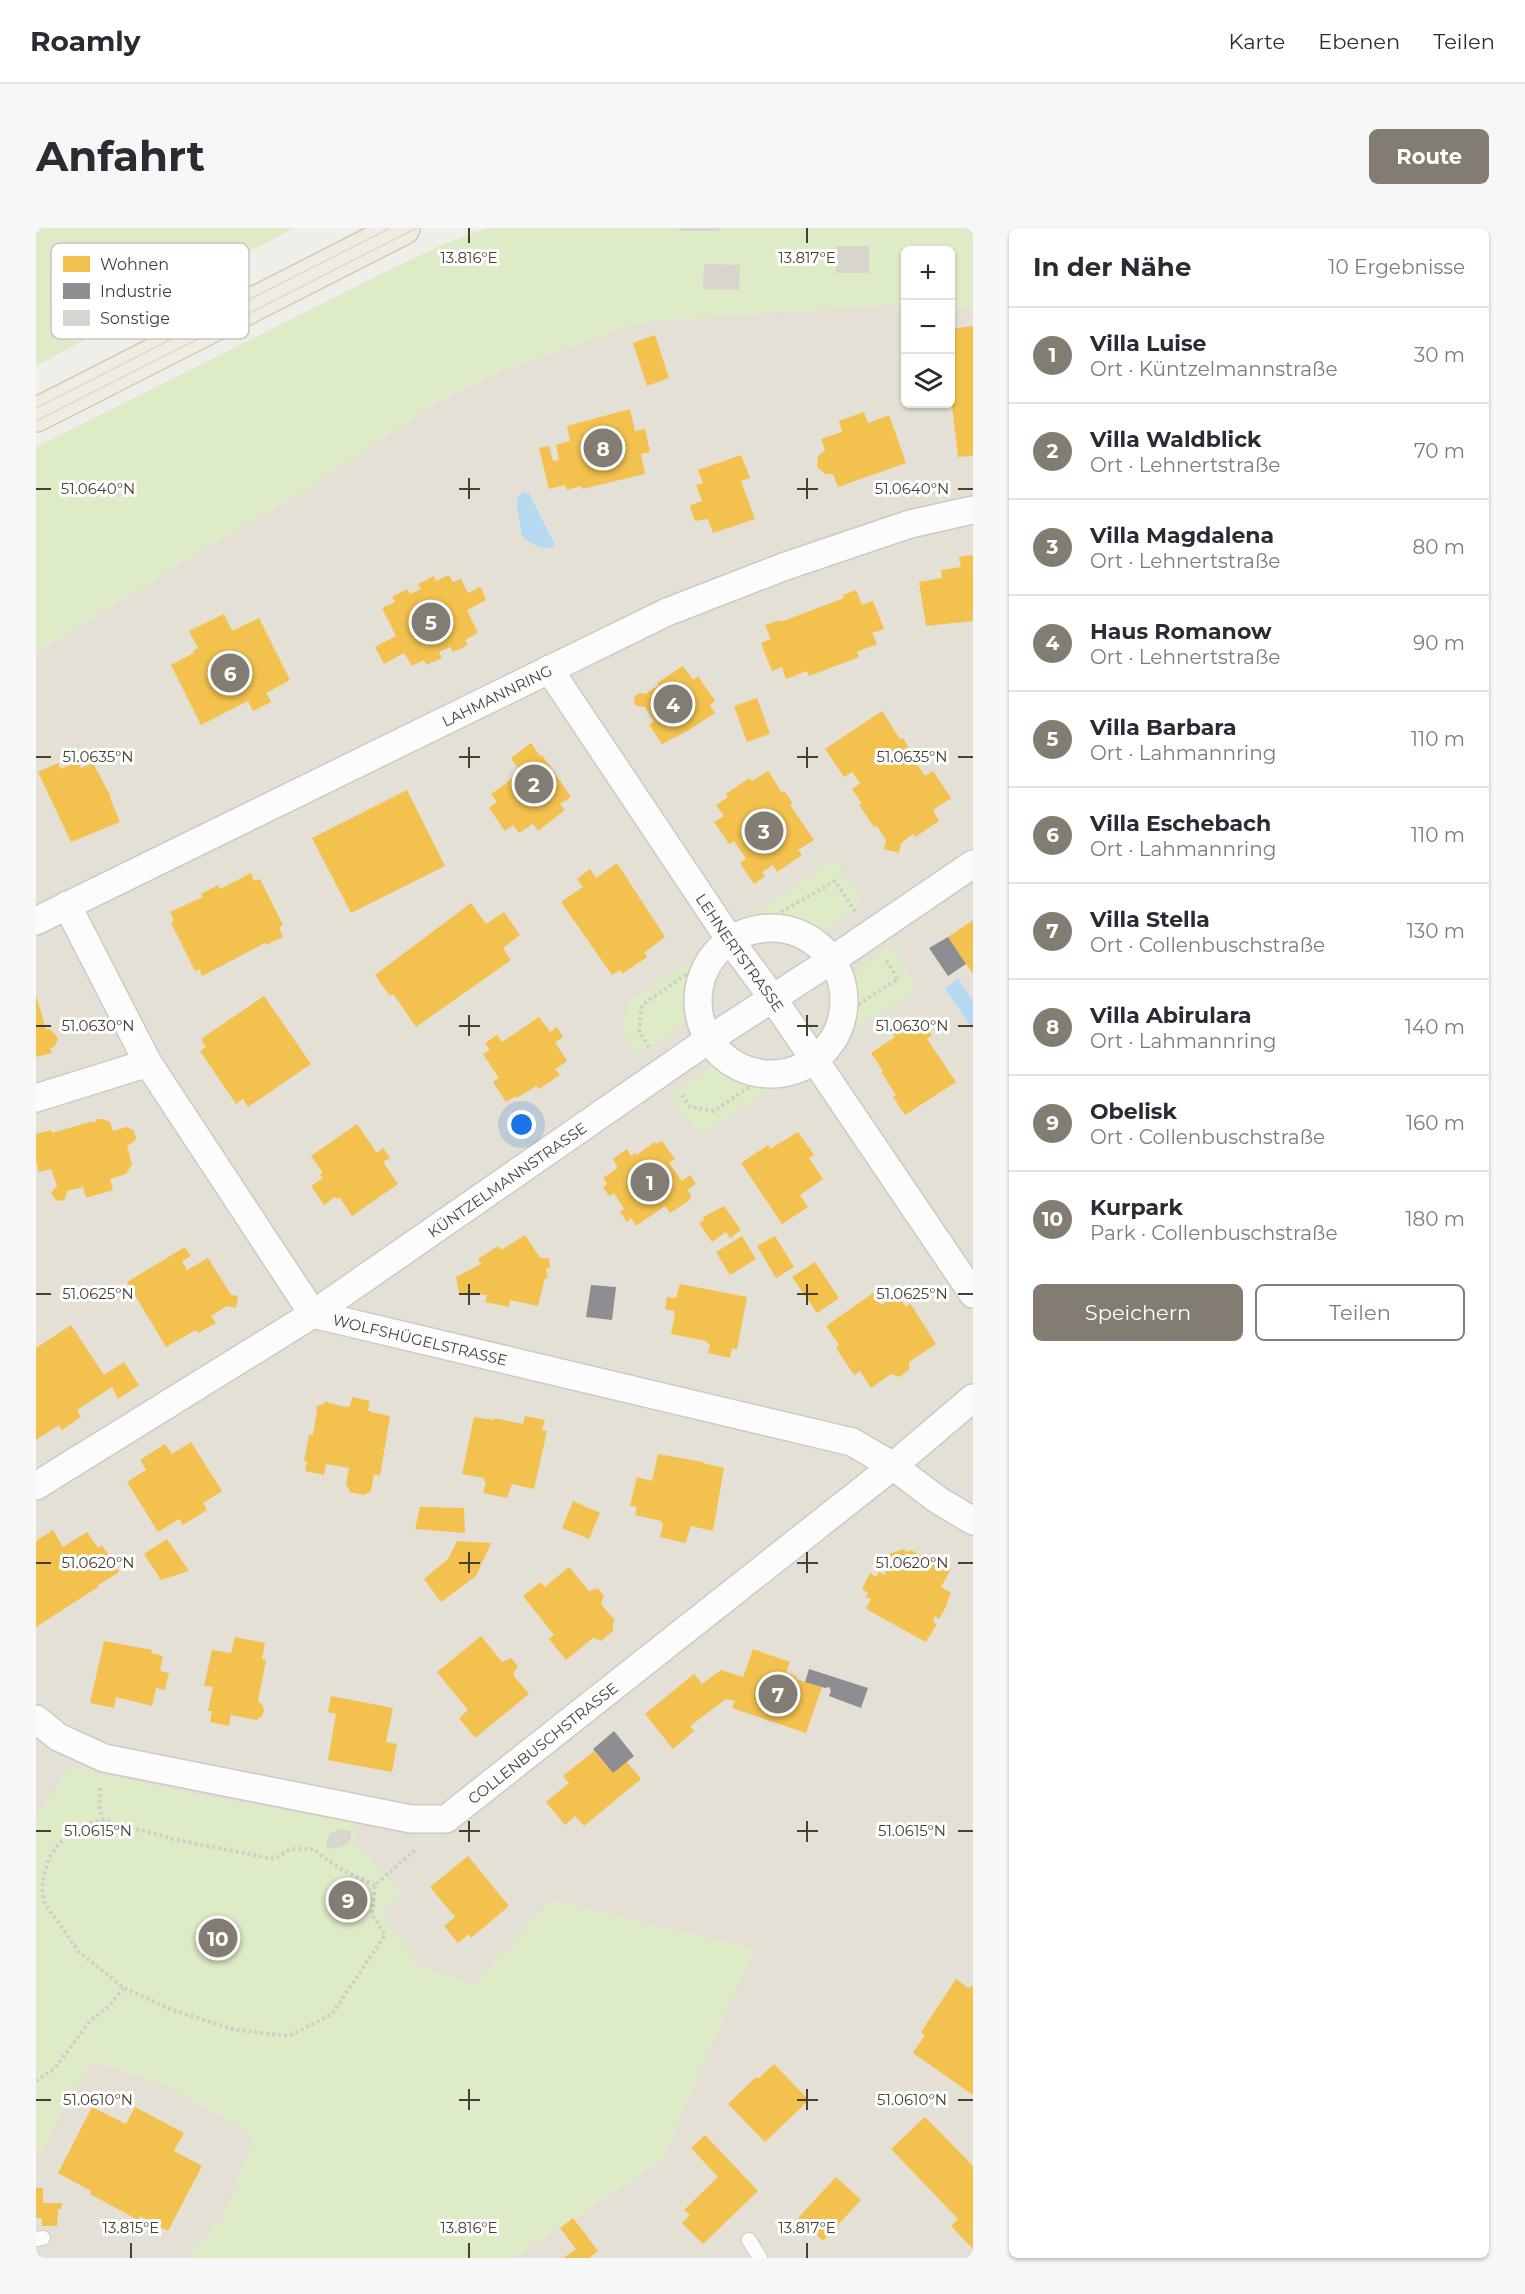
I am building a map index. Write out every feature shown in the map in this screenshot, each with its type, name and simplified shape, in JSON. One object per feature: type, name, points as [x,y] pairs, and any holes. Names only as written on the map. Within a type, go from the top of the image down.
[{"type":"main road","points":[[249,306],[403,228]]},
{"type":"main road","points":[[36,415],[185,339]]},
{"type":"street","name":"LAHMANNRING","points":[[36,921],[667,612],[783,567],[910,524],[973,510]]},
{"type":"street","name":"LEHNERTSTRASSE","points":[[549,669],[730,943],[772,997],[973,1294]]},
{"type":"street","name":"KÜNTZELMANNSTRASSE","points":[[36,1486],[313,1314],[708,1040],[832,960],[973,864]]},
{"type":"street","name":"WOLFSHÜGELSTRASSE","points":[[67,905],[148,1063],[313,1314],[852,1442],[893,1466],[938,1500],[973,1521]]},
{"type":"street","points":[[765,928],[785,929],[803,935],[819,946],[832,960],[843,986],[843,1014],[833,1040],[814,1060],[793,1071],[769,1074],[745,1070],[724,1058],[708,1040],[699,1019],[698,997],[702,975],[730,943],[765,928]]},
{"type":"street","points":[[36,1098],[148,1063]]},
{"type":"street","name":"COLLENBUSCHSTRASSE","points":[[36,1719],[58,1737],[104,1758],[411,1819],[446,1819],[893,1466],[973,1398]]},
{"type":"lane","points":[[749,2240],[760,2258]]},
{"type":"path","points":[[643,1038],[639,1032],[642,1005],[730,943],[835,881],[898,979],[843,1014]]},
{"type":"path","points":[[666,1069],[690,1107],[714,1111],[769,1074]]},
{"type":"path","points":[[101,1778],[99,1805],[103,1820]]},
{"type":"path","points":[[375,1886],[349,1874],[314,1849],[291,1850],[274,1859],[173,1839],[103,1820],[88,1823],[69,1834],[58,1845],[49,1858],[44,1875],[43,1895],[44,1902],[78,1952],[123,1988],[172,2010],[236,2030],[289,2036],[332,2014],[386,1935],[372,1914],[375,1886],[386,1877]]},
{"type":"path","points":[[36,2081],[55,2068],[91,2020],[107,2008],[123,1988]]},
{"type":"shaded area","points":[[901,306],[901,408],[955,408],[955,308],[973,309],[973,2258],[513,2258],[662,2160],[753,1949],[552,1900],[473,1985],[420,1967],[380,1912],[401,1895],[355,1841],[176,1791],[70,1767],[36,1818],[36,653],[210,545],[295,496],[437,402],[502,371],[639,322]]},
{"type":"shaded area","points":[[90,2060],[164,2084],[255,2136],[224,2215],[187,2258],[36,2258],[36,2152],[42,2151]]},
{"type":"green space","points":[[36,228],[294,228],[249,252],[249,243],[51,243],[51,339],[86,339],[36,366]]},
{"type":"green space","points":[[488,228],[973,228],[973,309],[955,308],[955,246],[901,246],[901,306],[639,322],[502,371],[437,402],[295,496],[210,545],[36,653],[36,447],[439,246]]},
{"type":"green space","points":[[835,859],[863,904],[816,936],[788,924],[757,922],[751,916]]},
{"type":"green space","points":[[892,946],[917,988],[840,1040],[846,1010],[846,980]]},
{"type":"green space","points":[[705,952],[693,996],[695,1016],[639,1055],[623,1033],[629,1001]]},
{"type":"green space","points":[[719,1062],[743,1074],[758,1078],[785,1080],[700,1135],[670,1096]]},
{"type":"green space","points":[[70,1767],[176,1791],[351,1822],[357,1832],[355,1841],[401,1895],[380,1912],[420,1966],[473,1985],[552,1900],[754,1949],[662,2160],[513,2258],[187,2258],[224,2215],[255,2136],[164,2084],[91,2060],[42,2151],[36,2152],[36,1818]]},
{"type":"water","points":[[524,492],[529,493],[554,543],[553,547],[544,548],[535,545],[521,534],[517,501],[518,496]]},
{"type":"water","points":[[958,978],[973,1001],[973,1030],[945,988]]},
{"type":"building: Wohnen","points":[[973,326],[973,456],[958,457],[952,408],[955,408],[955,328]]},
{"type":"building: Wohnen","points":[[655,335],[669,378],[647,386],[633,343]]},
{"type":"building: Wohnen","points":[[630,409],[635,431],[645,429],[650,452],[641,454],[645,474],[582,489],[581,486],[567,490],[565,485],[549,489],[539,448],[549,446],[553,461],[559,460],[556,445],[570,441],[567,426]]},
{"type":"building: Wohnen","points":[[864,412],[868,423],[889,415],[906,463],[838,487],[833,474],[825,474],[817,467],[818,456],[825,450],[821,439],[842,432],[839,421]]},
{"type":"building: Wohnen","points":[[741,455],[750,478],[741,481],[755,519],[713,533],[708,519],[695,521],[690,507],[702,501],[696,485],[703,483],[698,470]]},
{"type":"building: Wohnen","points":[[973,555],[973,621],[926,626],[919,582],[942,578],[941,570],[961,567],[959,557]]},
{"type":"building: Wohnen","points":[[449,575],[453,582],[461,579],[468,593],[480,587],[483,592],[486,600],[467,610],[478,633],[465,640],[468,645],[453,652],[450,647],[439,652],[442,658],[426,665],[424,660],[412,666],[404,653],[384,664],[375,647],[396,636],[382,608],[395,602],[392,597],[407,589],[410,594],[421,589],[418,584],[434,576],[436,581]]},
{"type":"building: Wohnen","points":[[856,590],[862,605],[873,601],[884,629],[872,633],[877,644],[857,652],[859,657],[809,676],[807,671],[786,679],[782,667],[772,671],[761,643],[771,639],[765,625],[780,620],[781,622],[844,598],[843,595]]},
{"type":"building: Wohnen","points":[[224,614],[232,631],[259,618],[290,680],[266,693],[271,702],[253,711],[248,701],[201,725],[171,665],[194,653],[193,651],[198,648],[189,631]]},
{"type":"building: Wohnen","points":[[683,666],[693,680],[698,676],[715,701],[710,705],[715,713],[662,744],[649,725],[654,721],[645,707],[636,706],[635,696],[640,693],[645,694]]},
{"type":"building: Wohnen","points":[[757,698],[770,734],[747,742],[734,706]]},
{"type":"building: Wohnen","points":[[882,711],[900,739],[903,738],[910,750],[908,751],[925,776],[933,771],[951,798],[933,810],[939,821],[915,837],[913,834],[901,843],[899,853],[884,849],[886,840],[859,805],[862,804],[852,789],[860,783],[852,772],[844,777],[825,749]]},
{"type":"building: Wohnen","points":[[531,743],[571,797],[560,804],[565,810],[538,831],[533,824],[519,833],[513,825],[505,831],[489,808],[497,802],[491,794],[519,774],[520,771],[511,758]]},
{"type":"building: Wohnen","points":[[78,761],[81,768],[93,763],[111,797],[120,822],[71,842],[38,772],[58,763],[61,769]]},
{"type":"building: Wohnen","points":[[768,771],[782,793],[784,791],[793,803],[790,805],[814,840],[798,850],[802,855],[777,872],[773,865],[762,872],[765,876],[754,884],[740,863],[746,859],[734,841],[729,844],[714,822],[724,816],[716,805],[728,797],[726,794],[749,778],[752,781]]},
{"type":"building: Wohnen","points":[[407,790],[445,866],[351,913],[312,838]]},
{"type":"building: Wohnen","points":[[617,863],[665,937],[644,953],[647,957],[622,974],[620,970],[612,975],[561,902],[583,887],[577,879],[590,869],[596,878]]},
{"type":"building: Wohnen","points":[[251,873],[254,881],[260,879],[283,925],[279,927],[283,937],[266,945],[265,943],[202,976],[199,969],[195,971],[171,923],[174,921],[170,912],[203,897],[201,894],[218,885],[220,889]]},
{"type":"building: Wohnen","points":[[471,903],[486,924],[504,912],[520,935],[503,948],[511,960],[416,1027],[394,995],[389,995],[375,975]]},
{"type":"building: Wohnen","points":[[973,920],[973,974],[948,937]]},
{"type":"building: Wohnen","points":[[36,995],[46,1030],[49,1029],[58,1040],[54,1047],[50,1048],[52,1053],[36,1057]]},
{"type":"building: Wohnen","points":[[264,996],[311,1064],[248,1107],[243,1099],[236,1104],[200,1051],[206,1047],[201,1039]]},
{"type":"building: Wohnen","points":[[539,1017],[550,1032],[557,1027],[563,1037],[555,1042],[567,1061],[555,1069],[560,1075],[539,1089],[536,1086],[506,1102],[493,1082],[499,1078],[483,1054],[490,1050],[485,1043],[497,1035],[502,1042]]},
{"type":"building: Wohnen","points":[[923,1021],[932,1035],[927,1039],[956,1082],[905,1115],[893,1097],[896,1095],[881,1072],[883,1071],[871,1053],[895,1037],[892,1033],[902,1026],[905,1030]]},
{"type":"building: Wohnen","points":[[98,1119],[110,1122],[113,1131],[127,1127],[133,1130],[135,1141],[127,1146],[132,1164],[126,1174],[110,1179],[113,1190],[86,1198],[83,1187],[67,1191],[62,1201],[56,1200],[51,1193],[57,1186],[51,1169],[39,1172],[36,1160],[36,1134],[51,1130],[52,1133],[93,1121],[94,1123]]},
{"type":"building: Wohnen","points":[[357,1124],[377,1153],[383,1148],[390,1158],[383,1162],[398,1184],[352,1216],[340,1198],[335,1197],[324,1205],[311,1186],[323,1178],[320,1175],[323,1173],[311,1156]]},
{"type":"building: Wohnen","points":[[798,1132],[814,1155],[809,1158],[823,1179],[800,1195],[808,1207],[782,1224],[741,1163],[768,1145],[770,1149]]},
{"type":"building: Wohnen","points":[[662,1141],[675,1159],[669,1163],[682,1181],[690,1175],[696,1184],[687,1190],[691,1195],[690,1200],[670,1213],[665,1206],[636,1226],[631,1218],[627,1222],[620,1212],[624,1209],[614,1193],[609,1196],[603,1187],[607,1184],[603,1178],[616,1169],[617,1166],[613,1159],[627,1149],[631,1156],[635,1153],[636,1155],[655,1142],[657,1144]]},
{"type":"building: Wohnen","points":[[724,1206],[741,1230],[730,1238],[726,1232],[712,1242],[699,1223],[704,1220],[703,1217]]},
{"type":"building: Wohnen","points":[[525,1235],[540,1258],[549,1258],[550,1268],[546,1269],[548,1278],[545,1278],[538,1306],[510,1300],[509,1307],[485,1302],[487,1295],[459,1293],[456,1277],[481,1264],[478,1259],[498,1246],[501,1250]]},
{"type":"building: Wohnen","points":[[742,1236],[756,1259],[730,1275],[716,1252]]},
{"type":"building: Wohnen","points":[[775,1236],[794,1267],[776,1278],[757,1246]]},
{"type":"building: Wohnen","points":[[185,1247],[191,1256],[182,1261],[187,1270],[208,1258],[231,1295],[238,1296],[236,1308],[227,1306],[211,1316],[216,1323],[198,1333],[196,1330],[166,1347],[127,1282]]},
{"type":"building: Wohnen","points":[[815,1262],[839,1298],[817,1313],[792,1277]]},
{"type":"building: Wohnen","points":[[680,1284],[747,1297],[737,1349],[732,1348],[730,1358],[708,1353],[710,1344],[707,1341],[671,1334],[675,1314],[674,1311],[665,1309],[667,1297],[676,1298]]},
{"type":"building: Wohnen","points":[[873,1293],[881,1305],[897,1294],[906,1307],[910,1303],[936,1344],[909,1362],[909,1370],[899,1377],[891,1374],[871,1388],[860,1371],[854,1375],[836,1348],[839,1345],[826,1326]]},
{"type":"building: Wohnen","points":[[71,1325],[104,1375],[124,1362],[139,1385],[118,1399],[112,1387],[77,1410],[81,1417],[62,1430],[59,1425],[36,1440],[36,1348]]},
{"type":"building: Wohnen","points":[[352,1397],[370,1401],[368,1410],[371,1412],[390,1416],[380,1476],[374,1474],[371,1491],[364,1495],[350,1492],[346,1484],[349,1468],[326,1464],[324,1475],[305,1471],[307,1461],[304,1461],[309,1435],[313,1435],[316,1407],[328,1401],[346,1407],[350,1406]]},
{"type":"building: Wohnen","points":[[525,1416],[545,1420],[542,1430],[547,1431],[534,1489],[512,1484],[507,1498],[483,1493],[486,1482],[484,1478],[462,1474],[474,1417],[494,1420],[494,1418],[523,1424]]},
{"type":"building: Wohnen","points":[[191,1442],[222,1491],[203,1503],[207,1510],[183,1525],[179,1519],[158,1532],[127,1482],[146,1470],[140,1460],[165,1444],[172,1454]]},
{"type":"building: Wohnen","points":[[658,1454],[724,1468],[713,1531],[691,1526],[685,1543],[660,1537],[663,1524],[661,1521],[635,1515],[637,1507],[630,1506],[637,1477],[652,1481]]},
{"type":"building: Wohnen","points":[[573,1501],[600,1513],[589,1539],[562,1528]]},
{"type":"building: Wohnen","points":[[420,1507],[464,1508],[465,1533],[415,1529]]},
{"type":"building: Wohnen","points":[[53,1530],[63,1547],[87,1532],[98,1548],[102,1545],[119,1572],[36,1627],[36,1541]]},
{"type":"building: Wohnen","points":[[167,1539],[189,1571],[161,1580],[144,1554]]},
{"type":"building: Wohnen","points":[[457,1541],[491,1543],[476,1576],[441,1602],[424,1579],[448,1559]]},
{"type":"building: Wohnen","points":[[904,1549],[906,1552],[911,1550],[925,1558],[926,1556],[951,1569],[941,1587],[951,1593],[948,1603],[939,1619],[935,1616],[933,1622],[937,1624],[926,1642],[866,1609],[871,1599],[866,1597],[868,1593],[862,1589],[870,1573],[876,1577],[879,1572],[884,1575],[890,1564],[889,1554]]},
{"type":"building: Wohnen","points":[[569,1567],[589,1591],[598,1588],[604,1596],[601,1604],[615,1621],[613,1631],[601,1641],[593,1638],[566,1660],[549,1639],[554,1635],[523,1596],[541,1582],[545,1587]]},
{"type":"building: Wohnen","points":[[481,1636],[502,1662],[511,1658],[518,1666],[513,1675],[529,1694],[475,1738],[459,1718],[468,1710],[437,1672]]},
{"type":"building: Wohnen","points":[[235,1637],[265,1643],[262,1659],[266,1660],[258,1701],[264,1711],[262,1716],[256,1720],[231,1715],[229,1726],[210,1722],[212,1711],[208,1711],[213,1687],[204,1686],[212,1650],[231,1653]]},
{"type":"building: Wohnen","points":[[104,1641],[152,1650],[151,1653],[163,1656],[160,1671],[169,1673],[165,1690],[156,1688],[152,1706],[116,1697],[114,1708],[90,1703]]},
{"type":"building: Wohnen","points":[[753,1649],[790,1662],[786,1672],[797,1677],[796,1679],[822,1687],[806,1733],[732,1708],[735,1701],[726,1699],[690,1726],[694,1731],[673,1749],[645,1714],[694,1674],[702,1684],[721,1670],[743,1677]]},
{"type":"building: Wohnen","points":[[331,1696],[393,1708],[386,1742],[397,1744],[392,1772],[328,1760],[336,1714],[328,1712]]},
{"type":"building: Wohnen","points":[[594,1751],[613,1773],[626,1761],[641,1779],[584,1826],[575,1816],[565,1825],[546,1802],[569,1783],[563,1776]]},
{"type":"building: Wohnen","points":[[468,1856],[509,1906],[471,1938],[469,1934],[458,1943],[444,1926],[455,1917],[430,1887]]},
{"type":"building: Wohnen","points":[[956,1979],[968,1988],[973,1986],[973,2095],[913,2053],[925,2035],[921,2032]]},
{"type":"building: Wohnen","points":[[774,2064],[809,2100],[765,2142],[728,2104],[755,2078],[759,2078]]},
{"type":"building: Wohnen","points":[[92,2107],[126,2124],[135,2107],[184,2133],[174,2151],[202,2166],[168,2231],[140,2216],[138,2220],[90,2194],[91,2191],[58,2173]]},
{"type":"building: Wohnen","points":[[925,2117],[973,2166],[973,2249],[951,2226],[958,2219],[891,2149]]},
{"type":"building: Wohnen","points":[[705,2135],[758,2191],[703,2244],[682,2223],[690,2215],[684,2210],[718,2177],[691,2148]]},
{"type":"building: Wohnen","points":[[836,2177],[861,2200],[823,2241],[798,2218]]},
{"type":"building: Wohnen","points":[[36,2188],[43,2188],[43,2203],[62,2203],[61,2209],[58,2209],[57,2226],[42,2226],[42,2218],[36,2218]]},
{"type":"building: Wohnen","points":[[573,2218],[598,2251],[589,2258],[563,2258],[576,2249],[560,2228]]},
{"type":"building: Industrie","points":[[948,937],[966,964],[948,976],[929,948]]},
{"type":"building: Industrie","points":[[591,1285],[616,1287],[612,1320],[586,1317]]},
{"type":"building: Industrie","points":[[809,1669],[868,1688],[861,1708],[829,1696],[831,1691],[829,1687],[805,1682]]},
{"type":"building: Industrie","points":[[614,1731],[634,1756],[613,1773],[593,1749]]},
{"type":"building: Sonstige","points":[[679,228],[719,228],[719,231],[679,231]]},
{"type":"building: Sonstige","points":[[836,246],[869,246],[869,273],[836,273]]},
{"type":"building: Sonstige","points":[[704,264],[740,265],[739,290],[703,289]]},
{"type":"building: Sonstige","points":[[341,1829],[351,1831],[351,1839],[342,1847],[328,1849],[326,1846],[330,1833]]},
{"type":"tram line","points":[[249,300],[390,228]]},
{"type":"tram line","points":[[249,313],[417,228]]},
{"type":"tram line","points":[[36,408],[172,339]]},
{"type":"tram line","points":[[36,421],[198,339]]},
{"type":"place","name":"Villa Abirulara","points":[[603,448]]},
{"type":"place","name":"Villa Barbara","points":[[431,622]]},
{"type":"place","name":"Villa Eschebach","points":[[230,673]]},
{"type":"place","name":"Haus Romanow","points":[[673,704]]},
{"type":"place","name":"Villa Waldblick","points":[[534,784]]},
{"type":"place","name":"Villa Magdalena","points":[[764,831]]},
{"type":"place","name":"Villa Luise","points":[[650,1182]]},
{"type":"place","name":"Villa Stella","points":[[778,1694]]},
{"type":"place","name":"Obelisk","points":[[348,1900]]},
{"type":"place","name":"Kurpark","points":[[218,1938]]}]
